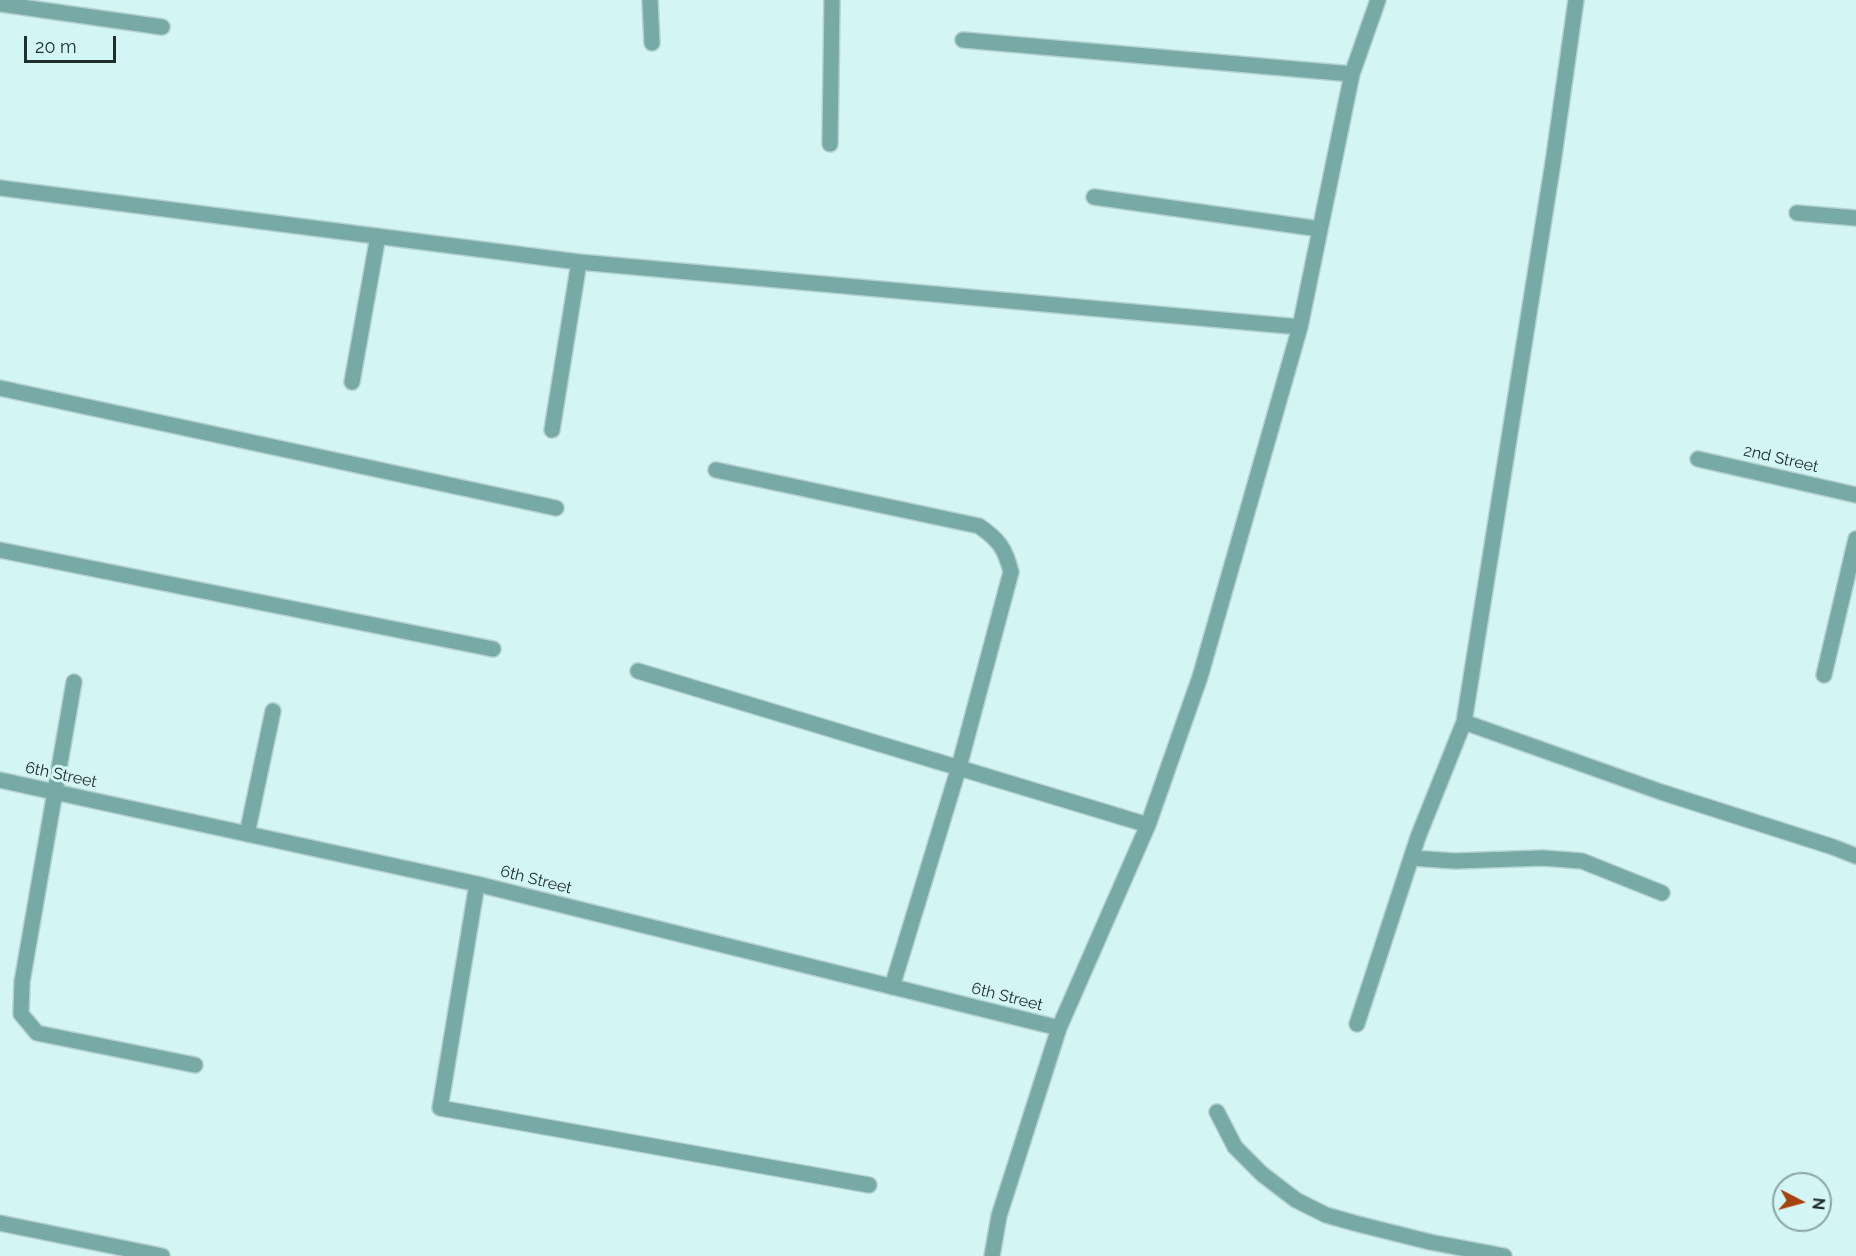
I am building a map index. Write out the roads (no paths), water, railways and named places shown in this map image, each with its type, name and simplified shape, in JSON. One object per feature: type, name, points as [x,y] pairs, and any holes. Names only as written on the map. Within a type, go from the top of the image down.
[{"type":"street","points":[[650,0],[652,43]]},
{"type":"street","points":[[830,144],[832,0]]},
{"type":"street","points":[[992,1256],[999,1216],[1059,1028],[1148,825],[1200,677],[1300,327],[1352,74],[1378,0]]},
{"type":"street","points":[[1357,1024],[1412,858],[1464,722],[1554,156],[1576,0]]},
{"type":"street","points":[[0,4],[162,27]]},
{"type":"street","points":[[963,40],[1352,74]]},
{"type":"street","points":[[0,188],[579,262],[1300,327]]},
{"type":"street","points":[[1094,197],[1320,229]]},
{"type":"street","points":[[1797,213],[1856,218]]},
{"type":"street","points":[[352,382],[378,236]]},
{"type":"street","points":[[552,430],[579,262]]},
{"type":"street","points":[[0,388],[556,508]]},
{"type":"street","name":"2nd Street","points":[[1698,459],[1856,495]]},
{"type":"street","points":[[716,470],[978,526],[994,536],[1007,555],[1011,572],[959,767],[892,987]]},
{"type":"street","points":[[1824,675],[1856,539]]},
{"type":"street","points":[[0,550],[493,649]]},
{"type":"street","points":[[638,671],[1148,825]]},
{"type":"street","points":[[74,682],[22,982],[21,1014],[37,1033],[195,1065]]},
{"type":"street","points":[[247,834],[273,711]]},
{"type":"street","points":[[1464,722],[1661,792],[1856,856]]},
{"type":"street","name":"6th Street","points":[[0,780],[477,884],[1059,1028]]},
{"type":"street","points":[[1412,858],[1455,861],[1543,858],[1582,861],[1662,893]]},
{"type":"street","points":[[477,884],[440,1108],[869,1185]]},
{"type":"street","points":[[1217,1112],[1235,1147],[1262,1174],[1296,1200],[1326,1215],[1358,1224],[1430,1242],[1504,1256]]},
{"type":"street","points":[[0,1223],[162,1256]]}]
